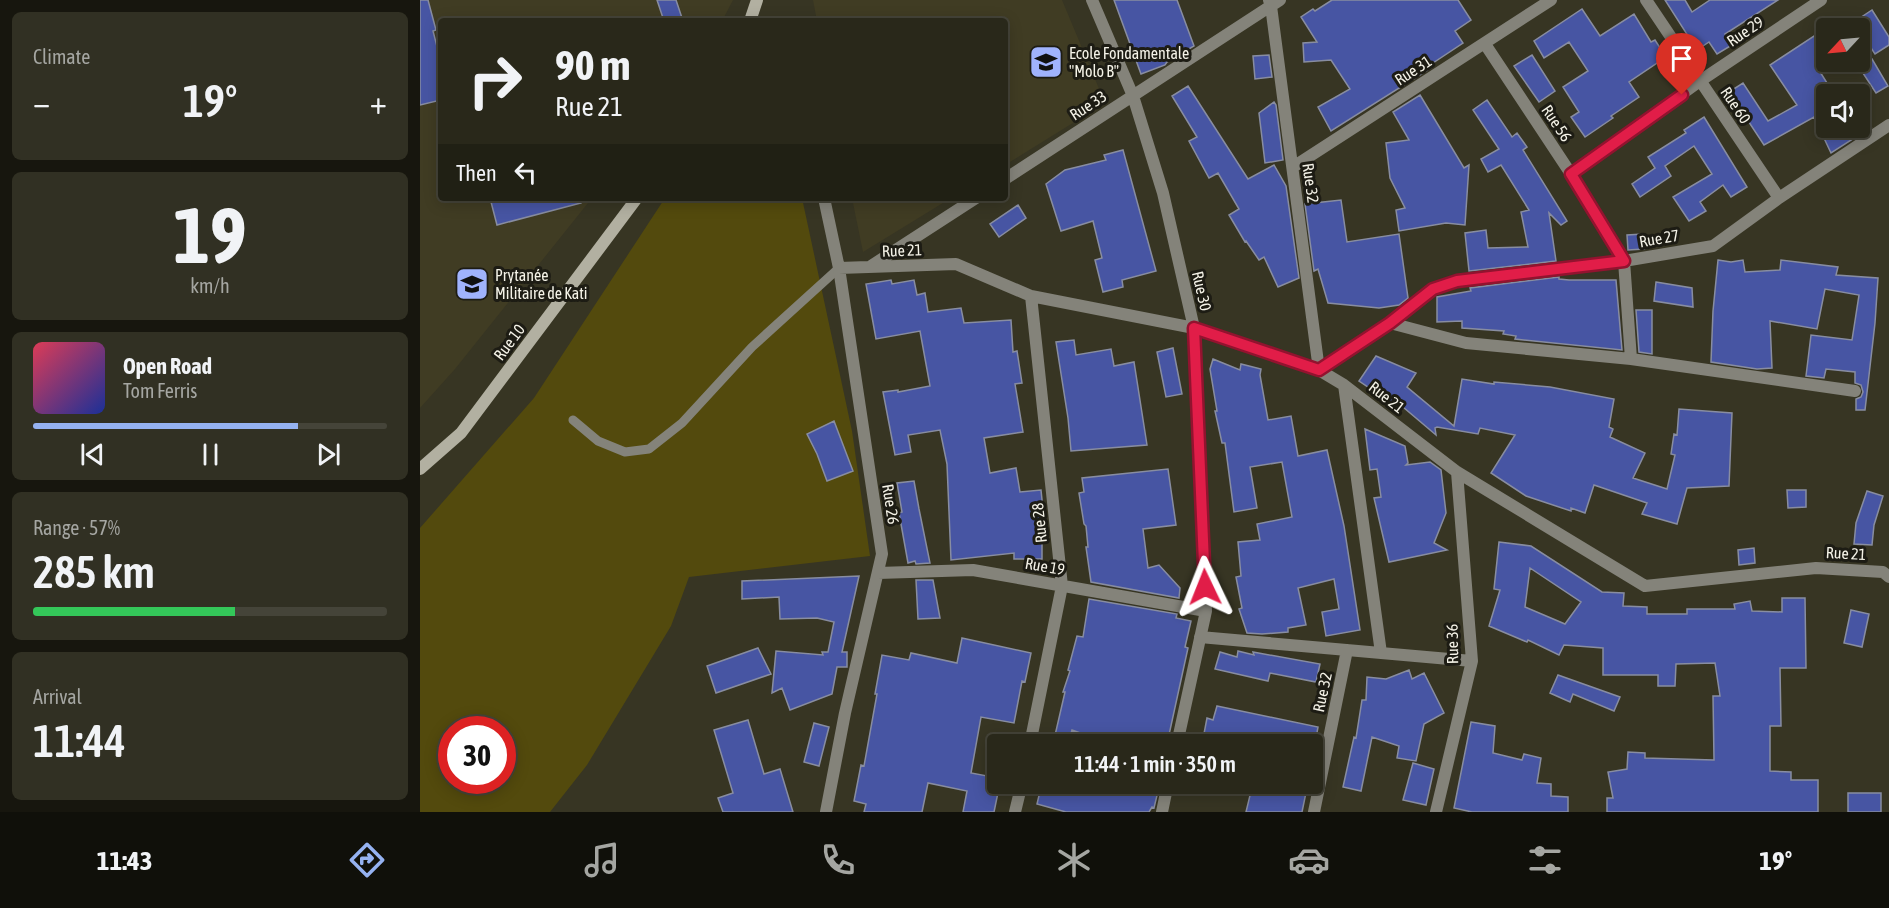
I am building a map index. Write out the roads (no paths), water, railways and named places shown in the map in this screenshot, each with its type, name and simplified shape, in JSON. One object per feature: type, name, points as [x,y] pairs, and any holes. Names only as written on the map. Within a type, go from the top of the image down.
[{"type":"main road","points":[[753,18],[757,0]]},
{"type":"main road","name":"Rue 10","points":[[420,469],[460,433],[635,201]]},
{"type":"street","name":"Rue 30","points":[[1092,0],[1133,96],[1163,193],[1194,328],[1206,611],[1179,734]]},
{"type":"street","name":"Rue 31","points":[[1293,167],[1551,0]]},
{"type":"street","name":"Rue 60","points":[[1646,0],[1779,198]]},
{"type":"street","name":"Rue 29","points":[[1571,174],[1700,81],[1821,0]]},
{"type":"street","name":"Rue 33","points":[[1008,177],[1273,2]]},
{"type":"street","name":"Rue 32","points":[[1273,2],[1319,370]]},
{"type":"street","name":"Rue 56","points":[[1485,44],[1571,174],[1624,261],[1631,359]]},
{"type":"street","name":"Rue 27","points":[[1319,370],[1390,323],[1433,289],[1457,281],[1624,261],[1713,246],[1779,198],[1889,125]]},
{"type":"street","name":"Rue 26","points":[[825,201],[839,268],[882,554],[845,713],[826,812]]},
{"type":"street","points":[[870,267],[971,201]]},
{"type":"street","name":"Rue 21","points":[[839,268],[956,264],[1031,296],[1194,328],[1319,370],[1344,385],[1457,472],[1645,586],[1816,568],[1887,573]]},
{"type":"street","name":"Rue 28","points":[[1031,296],[1062,586],[1032,734]]},
{"type":"street","points":[[1390,323],[1466,343],[1631,359],[1855,391]]},
{"type":"street","points":[[1344,385],[1381,653]]},
{"type":"street","name":"Rue 36","points":[[1436,812],[1472,661],[1457,472]]},
{"type":"street","name":"Rue 19","points":[[878,573],[973,570],[1206,611]]},
{"type":"street","points":[[1200,637],[1472,661]]},
{"type":"street","name":"Rue 32","points":[[1314,812],[1347,650]]},
{"type":"street","points":[[1016,812],[1020,794]]},
{"type":"street","points":[[1162,812],[1166,794]]},
{"type":"lane","points":[[573,420],[598,441],[625,452],[649,449],[682,423],[752,347],[839,268]]},
{"type":"place","name":"Ecole Fondamentale \"Molo B\"","points":[[1046,62]]},
{"type":"place","name":"Prytanée Militaire de Kati","points":[[472,284]]}]
